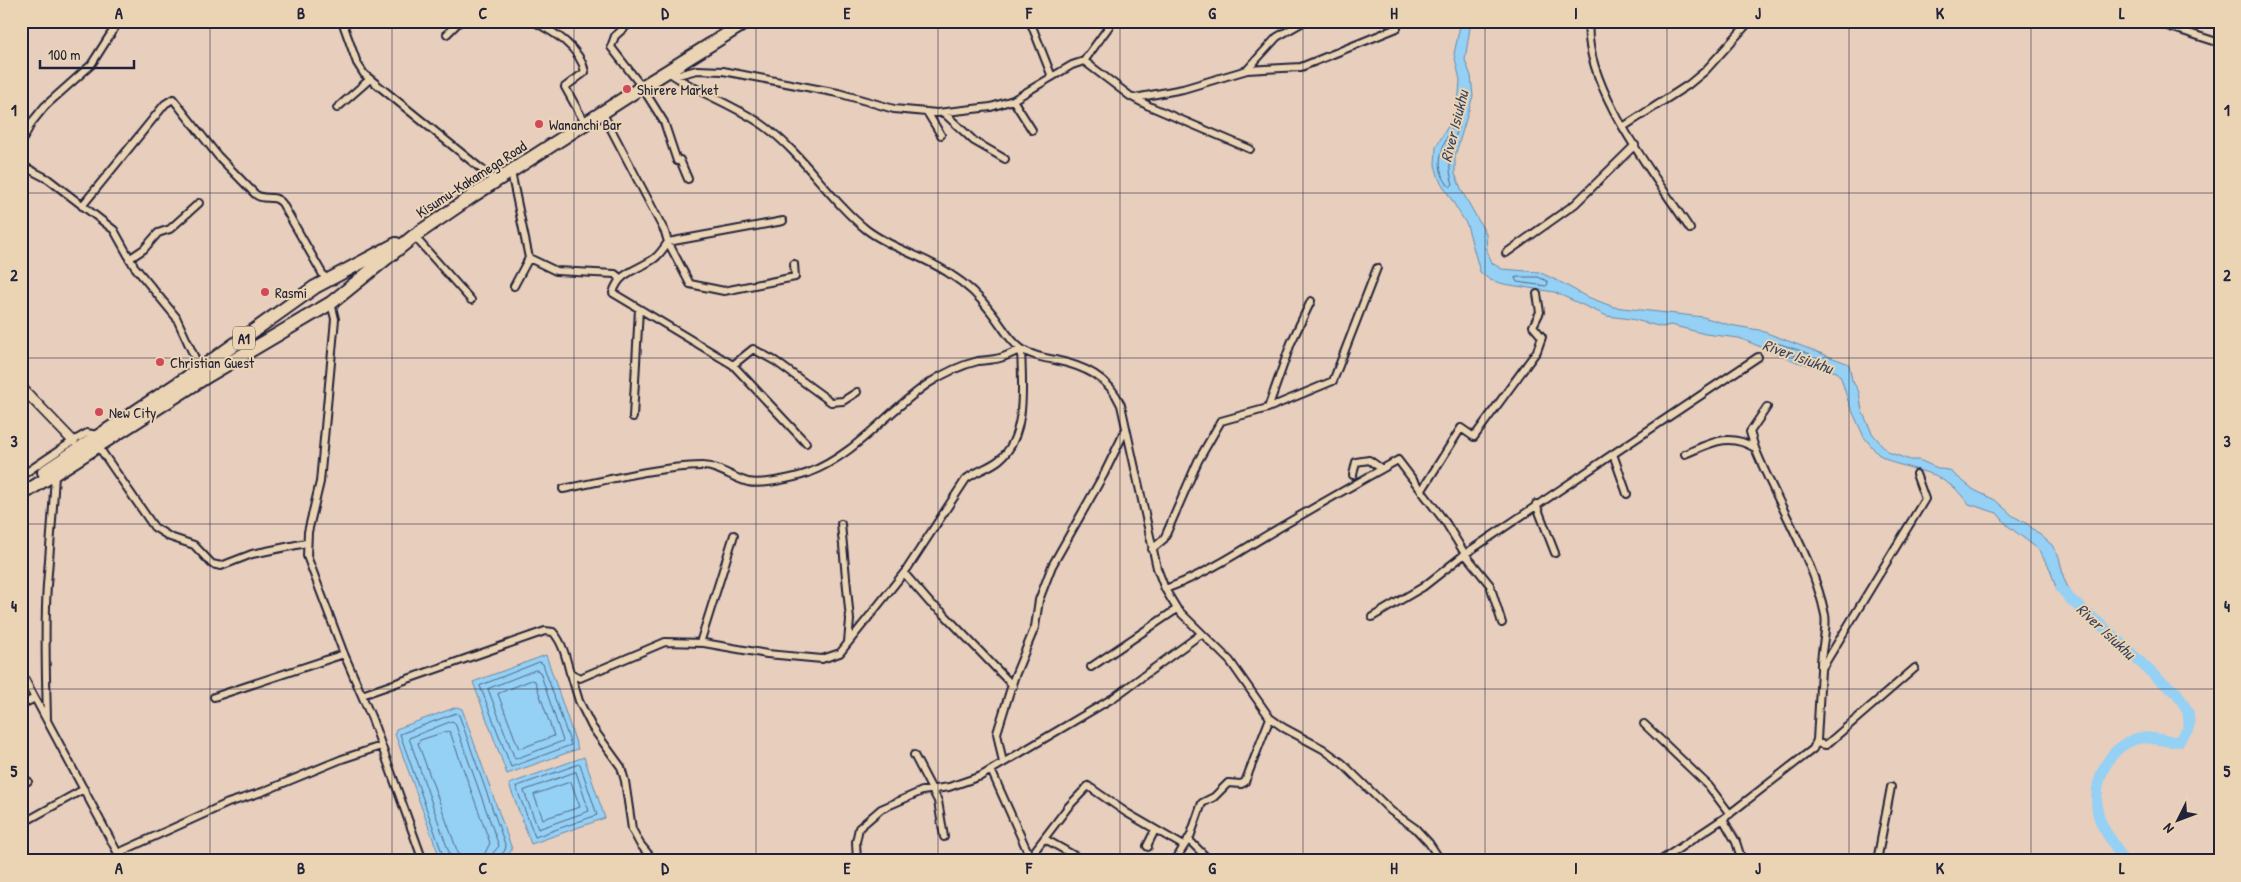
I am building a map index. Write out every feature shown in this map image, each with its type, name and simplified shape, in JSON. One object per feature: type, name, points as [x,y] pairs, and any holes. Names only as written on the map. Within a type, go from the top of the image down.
[{"type":"highway","name":"Kisumu-Kakamega Road","points":[[21,486],[314,313],[331,302],[414,236],[602,112],[642,87],[671,73],[748,21]]},
{"type":"highway","name":"Kisumu-Kakamega Road","points":[[21,495],[55,474],[98,440],[326,280],[414,236]]},
{"type":"highway","points":[[303,296],[311,303],[314,313]]},
{"type":"main road","points":[[21,387],[73,441]]},
{"type":"street","points":[[21,142],[32,122],[45,106],[91,65],[118,21]]},
{"type":"street","points":[[342,21],[357,64],[370,79],[497,182]]},
{"type":"street","points":[[446,34],[460,21]]},
{"type":"street","points":[[533,21],[556,33],[583,64],[585,72],[565,87],[585,123]]},
{"type":"street","points":[[632,21],[615,36],[611,47],[642,87],[664,122],[677,161],[680,160],[688,179]]},
{"type":"street","points":[[1030,21],[1052,77]]},
{"type":"street","points":[[671,73],[697,70],[723,71],[838,94],[894,109],[944,113],[991,107],[1013,100],[1072,64],[1084,61],[1113,21]]},
{"type":"street","points":[[1247,70],[1276,38],[1305,21]]},
{"type":"street","points":[[1589,21],[1591,53],[1598,76],[1623,127],[1690,229]]},
{"type":"street","points":[[1623,127],[1705,72],[1750,21]]},
{"type":"street","points":[[2144,21],[2161,23],[2220,43]]},
{"type":"street","points":[[1135,98],[1183,89],[1247,70],[1301,67],[1397,28]]},
{"type":"street","points":[[1084,61],[1135,98],[1168,116],[1250,149]]},
{"type":"street","points":[[671,73],[762,125],[785,142],[866,229],[881,240],[950,273],[967,286],[980,298],[1021,349],[1095,374],[1111,387],[1117,396],[1126,429],[1152,549],[1165,589],[1177,609],[1235,666],[1270,718],[1342,763],[1391,811],[1415,828],[1429,842],[1441,861]]},
{"type":"street","points":[[338,108],[370,79]]},
{"type":"street","points":[[82,206],[165,104],[173,98],[206,141],[259,198],[272,197],[282,203],[326,280]]},
{"type":"street","points":[[1013,100],[1032,130]]},
{"type":"street","points":[[602,112],[690,284],[724,291],[795,277],[794,264]]},
{"type":"street","points":[[927,112],[941,135]]},
{"type":"street","points":[[944,113],[974,141],[1005,159]]},
{"type":"street","points":[[1506,253],[1575,204],[1635,145]]},
{"type":"street","points":[[21,165],[41,175],[114,230],[129,259],[176,317],[200,369]]},
{"type":"street","points":[[511,172],[529,258],[514,286]]},
{"type":"street","points":[[129,259],[144,249],[158,233],[170,229],[199,203]]},
{"type":"street","points":[[783,221],[668,242],[655,258],[620,278],[613,293],[733,366],[806,443]]},
{"type":"street","points":[[414,236],[471,300]]},
{"type":"street","points":[[529,258],[556,271],[615,274],[620,278]]},
{"type":"street","points":[[1152,549],[1164,539],[1198,461],[1221,421],[1268,408],[1333,381],[1377,268]]},
{"type":"street","points":[[1422,490],[1461,428],[1474,437],[1537,351],[1542,337],[1533,326],[1540,312],[1537,294]]},
{"type":"street","points":[[1268,408],[1291,343],[1311,301]]},
{"type":"street","points":[[331,302],[335,319],[320,482],[306,543],[308,565],[362,695],[423,861]]},
{"type":"street","points":[[633,417],[639,309]]},
{"type":"street","points":[[733,366],[753,349],[775,361],[831,402],[842,401],[858,392]]},
{"type":"street","points":[[563,489],[644,472],[704,466],[726,471],[749,482],[776,481],[807,473],[832,462],[853,448],[882,423],[897,406],[932,382],[976,361],[1001,358],[1021,349]]},
{"type":"street","points":[[570,672],[576,677],[584,677],[648,647],[665,642],[700,643],[767,654],[822,659],[840,653],[904,573],[966,479],[976,471],[998,462],[1015,440],[1021,400],[1021,349]]},
{"type":"street","points":[[1372,617],[1423,587],[1465,554],[1536,504],[1758,357]]},
{"type":"street","points":[[1660,861],[1730,814],[1813,749],[1816,743],[1821,670],[1820,655],[1826,618],[1817,583],[1755,448],[1750,432],[1767,407]]},
{"type":"street","points":[[1003,763],[997,733],[1014,678],[1034,627],[1039,600],[1052,566],[1104,474],[1126,429]]},
{"type":"street","points":[[21,476],[73,441],[88,434],[98,440],[154,527],[170,536],[194,545],[212,564],[221,566],[252,554],[306,543]]},
{"type":"street","points":[[1685,454],[1712,442],[1728,439],[1746,442],[1755,448]]},
{"type":"street","points":[[1613,454],[1627,494]]},
{"type":"street","points":[[1352,474],[1356,462],[1368,460],[1382,469]]},
{"type":"street","points":[[1165,589],[1188,581],[1224,562],[1306,512],[1398,460],[1422,490],[1465,554],[1490,585],[1502,623]]},
{"type":"street","points":[[47,719],[47,586],[52,542],[55,474]]},
{"type":"street","points":[[1821,670],[1925,499],[1916,474]]},
{"type":"street","points":[[1536,504],[1555,553]]},
{"type":"street","points":[[842,524],[850,620],[848,643]]},
{"type":"street","points":[[700,643],[734,535]]},
{"type":"street","points":[[904,573],[930,603],[942,612],[1013,686]]},
{"type":"street","points":[[1091,667],[1177,609]]},
{"type":"street","points":[[362,695],[545,631],[553,632],[561,643],[579,701],[592,727],[621,767],[632,829],[640,844],[654,861]]},
{"type":"street","points":[[858,861],[857,835],[864,822],[890,805],[922,790],[949,787],[981,776],[1113,698],[1201,634]]},
{"type":"street","points":[[214,697],[344,654]]},
{"type":"street","points":[[1816,743],[1826,745],[1915,668]]},
{"type":"street","points":[[21,672],[122,861]]},
{"type":"street","points":[[21,705],[35,698]]},
{"type":"street","points":[[1175,861],[1188,839],[1202,803],[1214,797],[1228,782],[1241,784],[1245,782],[1270,718]]},
{"type":"street","points":[[1644,724],[1708,785],[1730,814]]},
{"type":"street","points":[[118,853],[228,803],[262,792],[342,758],[381,746]]},
{"type":"street","points":[[914,755],[933,788],[938,801],[944,837]]},
{"type":"street","points":[[991,770],[1029,859],[1068,807],[1088,786],[1155,830],[1184,846]]},
{"type":"street","points":[[21,785],[28,781]]},
{"type":"street","points":[[1877,861],[1891,787]]},
{"type":"street","points":[[21,824],[84,789]]},
{"type":"street","points":[[1723,819],[1736,842],[1742,861]]},
{"type":"street","points":[[1148,847],[1146,846],[1155,830]]},
{"type":"street","points":[[1045,839],[1084,861]]},
{"type":"street","points":[[1188,839],[1210,861]]},
{"type":"water","points":[[1461,21],[1471,21],[1465,60],[1471,76],[1473,96],[1455,156],[1455,174],[1463,193],[1486,234],[1487,251],[1492,263],[1502,269],[1539,272],[1585,296],[1614,307],[1703,317],[1730,325],[1759,330],[1849,364],[1852,380],[1859,392],[1862,411],[1872,433],[1888,452],[1910,460],[1919,460],[1940,469],[1949,470],[1974,490],[1995,500],[2013,516],[2026,523],[2052,545],[2059,557],[2064,579],[2072,596],[2067,601],[2057,591],[2050,569],[2038,549],[2008,526],[1997,513],[1969,504],[1955,488],[1935,475],[1894,463],[1878,454],[1864,437],[1837,372],[1797,362],[1739,338],[1705,334],[1671,325],[1662,327],[1631,319],[1607,316],[1554,292],[1504,284],[1490,280],[1480,272],[1467,225],[1439,179],[1435,165],[1436,147],[1455,114],[1459,94],[1460,80],[1454,54]]},
{"type":"water","points":[[546,655],[578,749],[507,774],[473,682]]},
{"type":"water","points":[[457,707],[462,709],[512,849],[507,857],[496,861],[441,861],[395,734],[396,729]]},
{"type":"water","points":[[584,757],[605,818],[531,844],[509,784]]},
{"type":"waterway","name":"River Isiukhu","points":[[2061,588],[2071,600],[2107,630],[2158,679],[2177,693],[2188,712],[2188,729],[2179,741],[2140,738],[2128,742],[2118,749],[2103,770],[2099,782],[2097,808],[2102,825],[2118,850],[2122,861]]},
{"type":"place","name":"Shirere Market","points":[[627,89]]},
{"type":"place","name":"Wananchi Bar","points":[[539,124]]},
{"type":"place","name":"Rasmi","points":[[265,292]]},
{"type":"place","name":"Christian Guest","points":[[160,362]]},
{"type":"place","name":"New City","points":[[99,412]]}]
